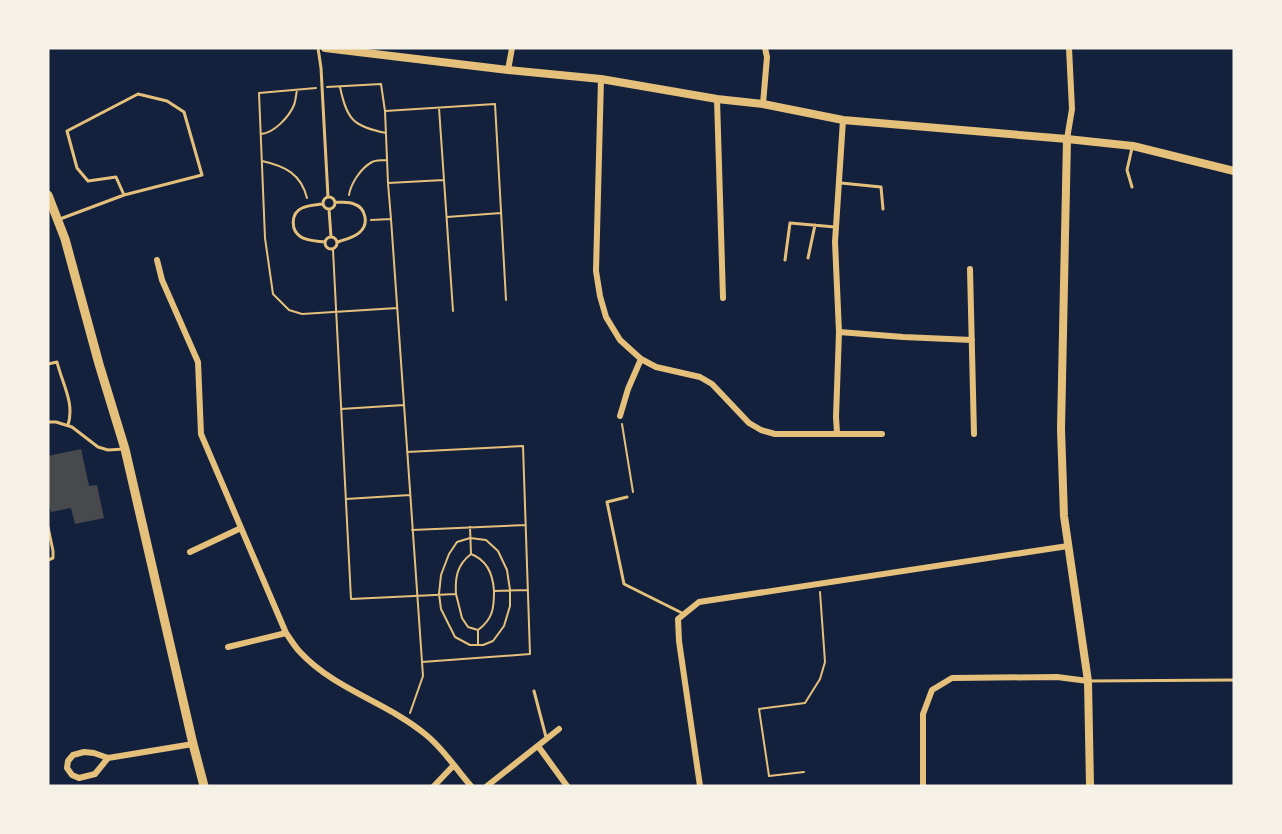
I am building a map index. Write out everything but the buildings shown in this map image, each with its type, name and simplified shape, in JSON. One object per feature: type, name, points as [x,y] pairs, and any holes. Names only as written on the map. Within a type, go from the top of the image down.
[{"type":"highway","points":[[48,195],[58,219],[125,449],[204,786]]},
{"type":"street","points":[[325,48],[601,79],[717,99],[763,104],[843,120],[1133,146],[1234,171]]},
{"type":"street","points":[[508,70],[512,48]]},
{"type":"street","points":[[763,104],[767,57],[765,48]]},
{"type":"street","points":[[1070,48],[1072,109],[1068,139],[1061,429],[1064,516],[1088,681],[1090,786]]},
{"type":"street","points":[[601,79],[596,271],[606,317],[620,340],[641,359],[656,367],[700,377],[712,384],[749,423],[761,430],[776,434],[882,434]]},
{"type":"street","points":[[717,99],[723,298]]},
{"type":"street","points":[[837,433],[839,332],[834,242],[843,120]]},
{"type":"street","points":[[157,260],[162,280],[198,362],[201,434],[286,633],[312,664],[332,678],[408,721],[425,734],[439,747],[471,786]]},
{"type":"street","points":[[970,269],[974,434]]},
{"type":"street","points":[[839,332],[972,340]]},
{"type":"street","points":[[620,416],[627,389],[641,359]]},
{"type":"street","points":[[190,552],[241,528]]},
{"type":"street","points":[[700,786],[679,641],[678,619],[699,602],[1068,546]]},
{"type":"street","points":[[228,647],[286,633]]},
{"type":"street","points":[[923,786],[923,714],[932,690],[952,678],[1057,677],[1088,681]]},
{"type":"street","points":[[487,786],[559,729]]},
{"type":"street","points":[[108,759],[95,774],[79,778],[72,775],[67,768],[68,761],[73,755],[84,752],[94,753],[108,759],[193,744]]},
{"type":"street","points":[[538,746],[567,786]]},
{"type":"street","points":[[434,786],[453,766]]},
{"type":"lane","points":[[318,48],[328,196]]},
{"type":"lane","points":[[58,219],[124,195],[202,176],[184,112],[166,101],[138,94],[67,131],[76,168],[88,181],[116,177],[124,195]]},
{"type":"lane","points":[[1132,188],[1127,170],[1133,146]]},
{"type":"lane","points":[[839,183],[881,187],[883,209]]},
{"type":"lane","points":[[328,196],[335,202]]},
{"type":"lane","points":[[322,204],[323,199],[328,196]]},
{"type":"lane","points":[[325,242],[327,248],[333,249],[338,242],[360,232],[365,220],[363,211],[359,207],[349,202],[335,202]]},
{"type":"lane","points":[[329,209],[335,202]]},
{"type":"lane","points":[[322,204],[299,210],[295,214],[293,225],[295,231],[303,239],[325,242]]},
{"type":"lane","points":[[322,204],[329,209]]},
{"type":"lane","points":[[329,209],[331,237]]},
{"type":"lane","points":[[785,260],[790,223],[836,227]]},
{"type":"lane","points":[[808,258],[815,225]]},
{"type":"lane","points":[[325,242],[331,237],[336,238],[338,242]]},
{"type":"lane","points":[[48,364],[57,362],[67,392],[71,415],[68,425]]},
{"type":"lane","points":[[48,422],[68,425],[98,447],[108,450],[125,449]]},
{"type":"lane","points":[[627,496],[607,502],[624,584],[684,614]]},
{"type":"lane","points":[[48,527],[53,551],[52,558],[48,560]]},
{"type":"lane","points":[[1088,681],[1234,680]]},
{"type":"lane","points":[[534,691],[547,739]]},
{"type":"path","points":[[322,88],[381,84],[385,111],[388,183],[423,676],[408,721]]},
{"type":"path","points":[[340,87],[343,103],[350,118],[365,129],[386,133]]},
{"type":"path","points":[[261,134],[266,134],[285,120],[295,104],[297,90]]},
{"type":"path","points":[[385,111],[495,105],[506,300]]},
{"type":"path","points":[[439,108],[453,311]]},
{"type":"path","points":[[349,202],[350,189],[360,173],[374,161],[387,160]]},
{"type":"path","points":[[262,161],[276,164],[295,175],[304,188],[309,206]]},
{"type":"path","points":[[388,183],[444,180]]},
{"type":"path","points":[[447,217],[501,213]]},
{"type":"path","points":[[365,220],[391,219]]},
{"type":"path","points":[[333,249],[351,599],[456,594]]},
{"type":"path","points":[[341,409],[404,405]]},
{"type":"path","points":[[620,416],[633,495],[627,496]]},
{"type":"path","points":[[407,452],[523,446],[530,654],[422,662]]},
{"type":"path","points":[[346,499],[410,495]]},
{"type":"path","points":[[412,530],[526,525]]},
{"type":"path","points":[[470,527],[471,554]]},
{"type":"path","points":[[470,538],[486,540],[498,551],[507,570],[510,590],[510,606],[504,626],[494,641],[483,645],[470,645],[455,637],[441,609],[439,594],[441,575],[449,554],[457,542],[470,538]]},
{"type":"path","points":[[471,554],[480,558],[488,569],[494,591],[494,606],[487,623],[478,630]]},
{"type":"path","points":[[471,554],[458,569],[455,580],[456,594],[462,618],[468,627],[478,630]]},
{"type":"path","points":[[804,772],[769,776],[759,709],[805,703],[820,679],[825,662],[819,584]]},
{"type":"path","points":[[494,591],[528,590]]},
{"type":"path","points":[[478,630],[478,645]]}]
